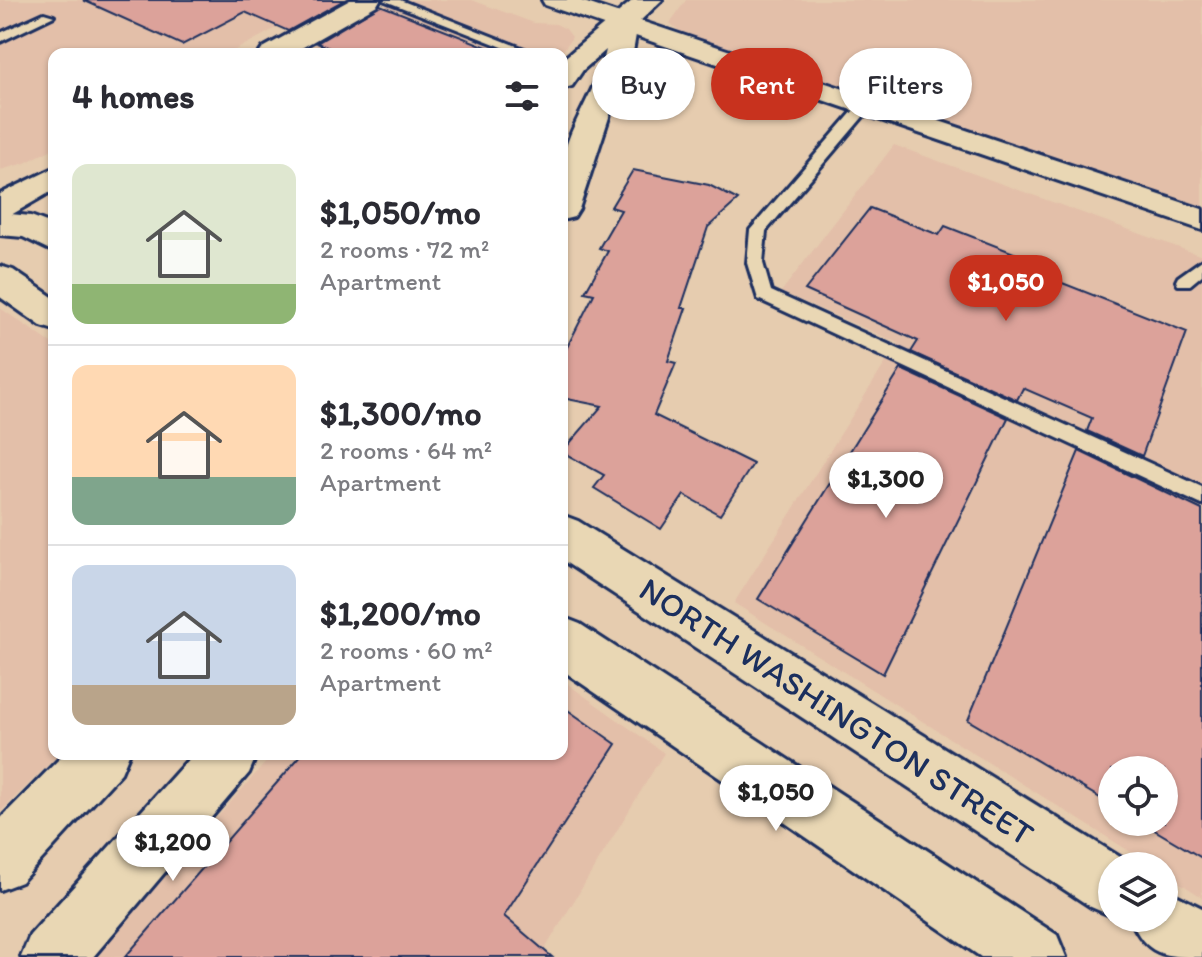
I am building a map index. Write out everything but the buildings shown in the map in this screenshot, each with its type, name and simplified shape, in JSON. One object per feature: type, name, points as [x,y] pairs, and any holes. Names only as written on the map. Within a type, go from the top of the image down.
[{"type":"main road","points":[[568,67],[649,0]]},
{"type":"main road","points":[[568,192],[598,105],[616,70],[625,23]]},
{"type":"main road","points":[[0,224],[31,227],[48,237]]},
{"type":"main road","points":[[0,279],[48,312]]},
{"type":"main road","name":"NORTH WASHINGTON STREET","points":[[568,539],[1098,877]]},
{"type":"main road","points":[[568,645],[1035,957]]},
{"type":"main road","points":[[0,861],[96,760]]},
{"type":"main road","points":[[52,957],[225,760]]},
{"type":"main road","points":[[1178,929],[1202,944]]},
{"type":"street","points":[[283,48],[368,0]]},
{"type":"street","points":[[554,0],[839,96]]},
{"type":"street","points":[[910,120],[1202,220]]},
{"type":"street","points":[[0,208],[48,180]]},
{"type":"lane","points":[[389,0],[515,48]]},
{"type":"lane","points":[[0,38],[48,16]]},
{"type":"lane","points":[[853,120],[758,230],[753,251],[755,276],[764,295],[1202,496]]},
{"type":"lane","points":[[1184,281],[1202,266]]},
{"type":"shaded area","points":[[0,0],[328,0],[239,48],[48,48],[48,151],[25,163],[0,170]]},
{"type":"shaded area","points":[[395,0],[472,0],[534,23],[556,24],[566,29],[572,37],[565,48],[310,48]]},
{"type":"shaded area","points":[[686,0],[1202,0],[1202,206],[940,120],[972,120],[972,48],[839,48],[839,87],[823,81],[823,48],[721,48],[685,36],[670,23]]},
{"type":"shaded area","points":[[894,145],[1202,256],[1202,897],[1178,882],[1178,852],[1131,852],[1105,836],[1178,836],[1178,756],[1098,756],[1098,831],[734,603],[898,343],[781,292]]},
{"type":"shaded area","points":[[0,308],[48,341],[48,760],[53,760],[0,812]]},
{"type":"shaded area","points":[[568,684],[664,753],[540,957],[95,957],[268,760],[568,760]]}]
